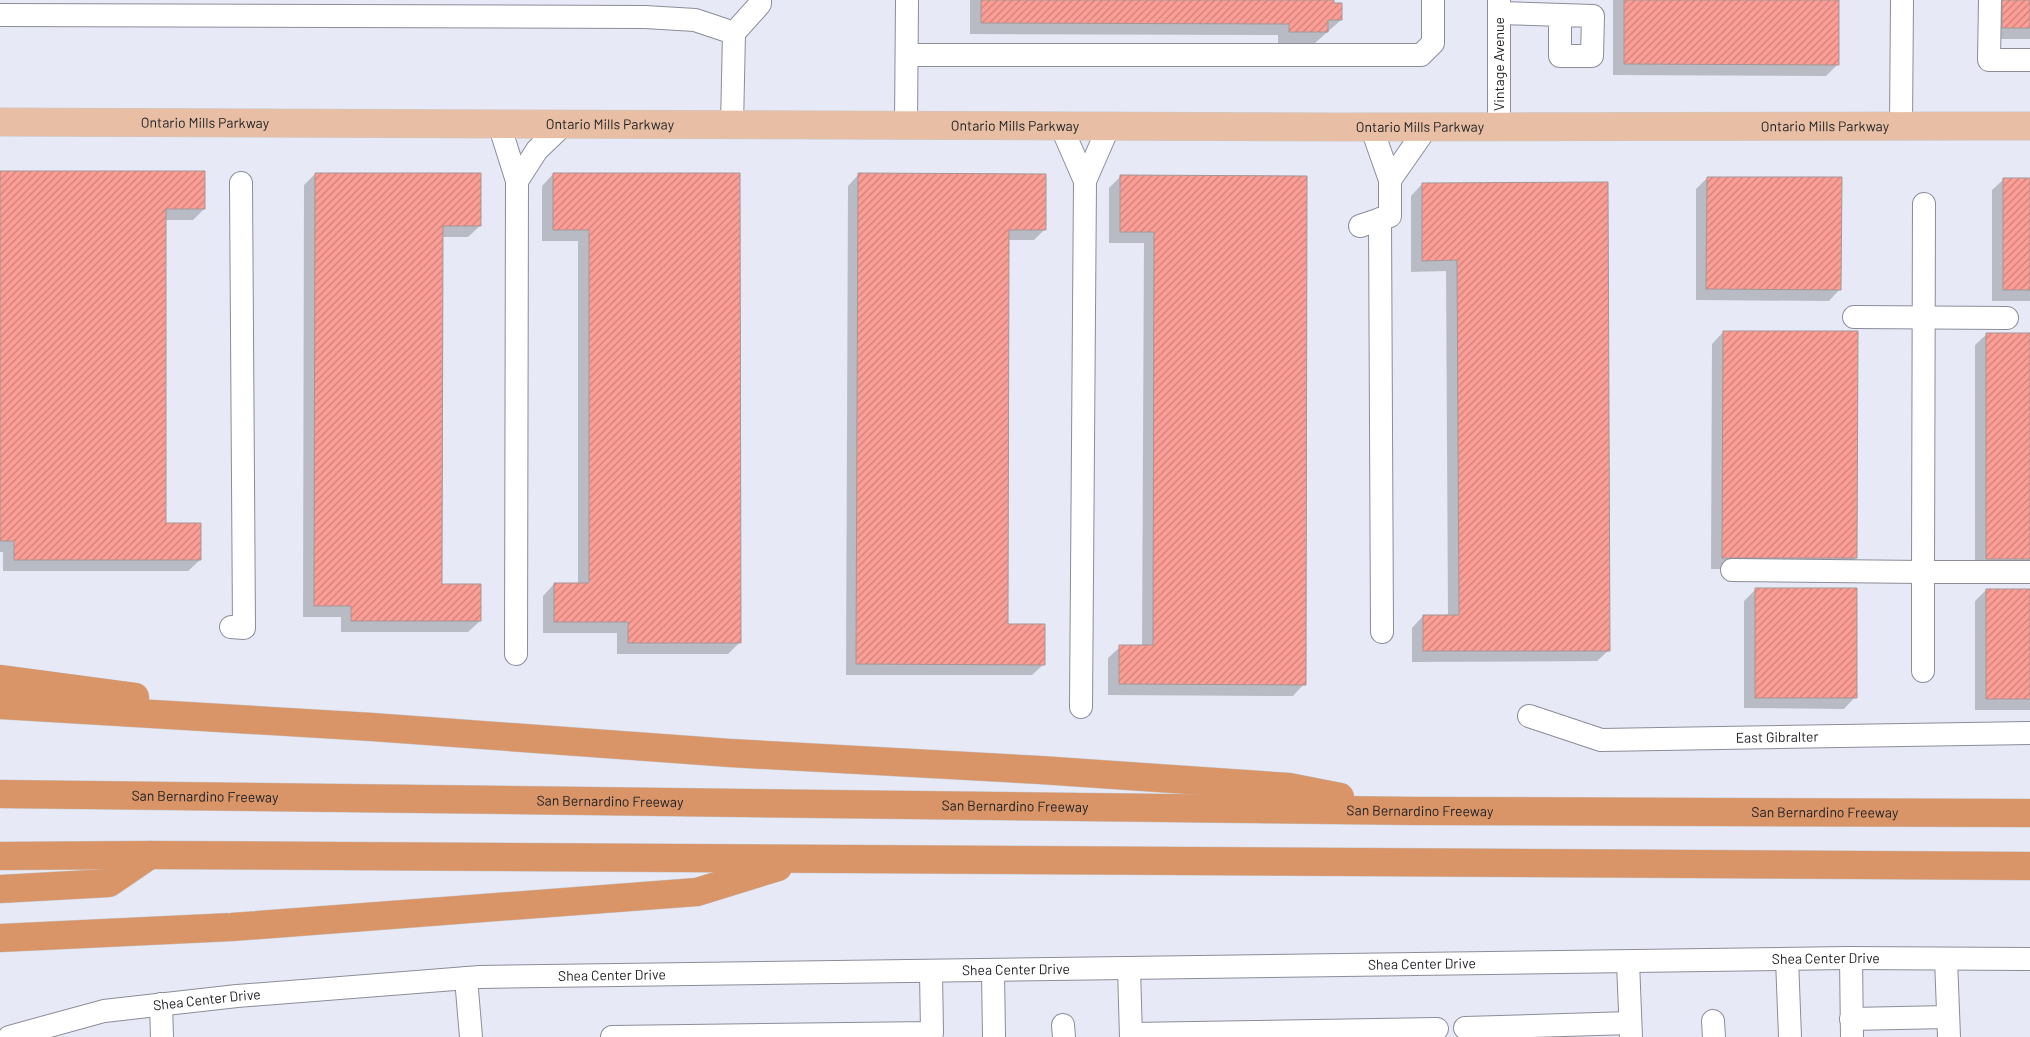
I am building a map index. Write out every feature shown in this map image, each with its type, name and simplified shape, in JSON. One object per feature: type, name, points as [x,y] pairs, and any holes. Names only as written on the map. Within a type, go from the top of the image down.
[{"type":"highway","points":[[0,679],[372,727]]},
{"type":"highway","points":[[0,705],[372,727],[720,752],[1040,770],[1289,787],[1418,811]]},
{"type":"highway","name":"San Bernardino Freeway","points":[[0,794],[1418,811],[2030,813]]},
{"type":"highway","points":[[0,856],[150,855],[2030,866]]},
{"type":"highway","points":[[0,889],[109,883],[150,855]]},
{"type":"highway","points":[[0,938],[232,927],[697,892],[804,859]]},
{"type":"main road","name":"Ontario Mills Parkway","points":[[0,122],[1427,127],[2030,126]]},
{"type":"street","points":[[732,125],[734,33],[760,4],[760,0]]},
{"type":"street","points":[[906,125],[907,0]]},
{"type":"street","points":[[907,55],[1421,55],[1432,44],[1432,0]]},
{"type":"street","points":[[1901,126],[1902,0]]},
{"type":"street","points":[[1990,0],[1989,60],[2030,60]]},
{"type":"street","points":[[1499,6],[1560,15]]},
{"type":"street","name":"Vintage Avenue","points":[[1499,6],[1499,127]]},
{"type":"street","points":[[9,15],[645,17],[695,20],[734,33]]},
{"type":"street","points":[[498,124],[517,181],[516,654]]},
{"type":"street","points":[[517,181],[537,150],[564,124]]},
{"type":"street","points":[[1061,126],[1085,181]]},
{"type":"street","points":[[1081,707],[1085,181],[1109,126]]},
{"type":"street","points":[[1371,126],[1390,180],[1390,216],[1370,223],[1382,632]]},
{"type":"street","points":[[1390,180],[1427,127]]},
{"type":"street","points":[[231,628],[244,628],[241,183]]},
{"type":"street","points":[[1923,671],[1924,204]]},
{"type":"street","points":[[1854,317],[2007,318]]},
{"type":"street","points":[[1732,570],[2030,572]]},
{"type":"street","name":"East Gibralter","points":[[1529,716],[1601,740],[2030,733]]},
{"type":"street","points":[[1851,958],[1852,1028],[1949,1027],[1946,959]]},
{"type":"street","name":"Shea Center Drive","points":[[9,1037],[104,1011],[237,996],[466,978],[1851,958],[2030,959]]},
{"type":"street","points":[[1787,959],[1790,1037]]},
{"type":"street","points":[[1465,1028],[1630,1030],[1628,962]]},
{"type":"street","points":[[1130,969],[1131,1035],[1437,1029]]},
{"type":"street","points":[[993,971],[994,1037]]},
{"type":"street","points":[[612,1037],[932,1035],[930,972]]},
{"type":"street","points":[[466,978],[471,1037]]},
{"type":"street","points":[[161,1004],[162,1037]]},
{"type":"building","points":[[981,0],[1334,0],[1334,3],[1342,3],[1342,20],[1328,20],[1328,32],[1289,32],[1289,24],[981,23]]},
{"type":"building","points":[[1624,0],[1839,0],[1839,65],[1624,64]]},
{"type":"building","points":[[2002,0],[2030,0],[2030,28],[2002,28]]},
{"type":"building","points":[[0,171],[205,171],[205,209],[166,209],[166,523],[201,523],[201,560],[14,560],[14,541],[0,541]]},
{"type":"building","points":[[315,173],[481,173],[481,226],[443,226],[442,584],[481,584],[481,621],[351,621],[351,606],[314,606]]},
{"type":"building","points":[[553,173],[740,173],[741,643],[628,643],[628,622],[554,622],[554,583],[589,583],[589,230],[553,230]]},
{"type":"building","points":[[858,173],[1046,174],[1046,230],[1009,230],[1008,624],[1045,624],[1045,665],[856,664]]},
{"type":"building","points":[[1120,175],[1307,176],[1306,685],[1119,684],[1119,645],[1153,645],[1154,232],[1120,232]]},
{"type":"building","points":[[1707,177],[1842,177],[1841,290],[1706,289]]},
{"type":"building","points":[[2003,178],[2030,178],[2030,290],[2003,290]]},
{"type":"building","points":[[1608,182],[1610,651],[1423,651],[1423,615],[1459,615],[1457,260],[1422,261],[1422,183]]},
{"type":"building","points":[[1723,331],[1858,331],[1857,558],[1722,558]]},
{"type":"building","points":[[1986,333],[2030,333],[2030,559],[1986,559]]},
{"type":"building","points":[[1755,588],[1857,588],[1857,698],[1755,698]]},
{"type":"building","points":[[1986,589],[2030,589],[2030,699],[1986,699]]}]
